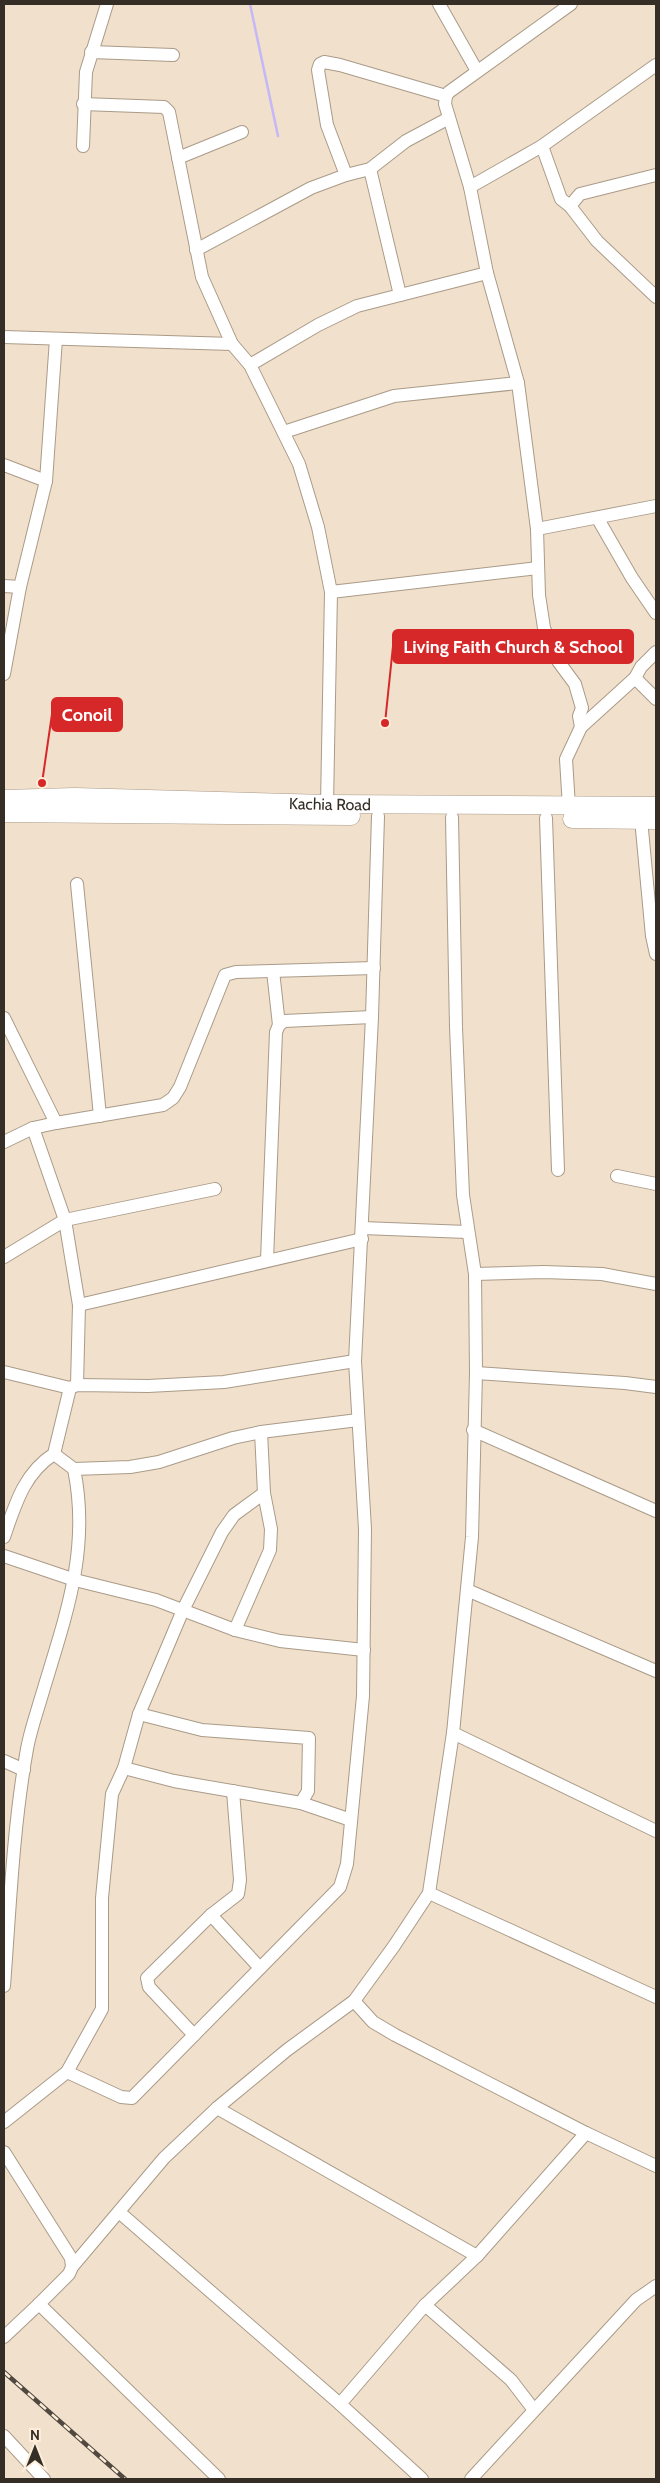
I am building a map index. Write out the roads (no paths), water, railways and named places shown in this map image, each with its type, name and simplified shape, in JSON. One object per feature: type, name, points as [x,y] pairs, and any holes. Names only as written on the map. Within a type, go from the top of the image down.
[{"type":"highway","name":"Kachia Road","points":[[4,799],[76,797],[327,804],[656,806]]},
{"type":"highway","name":"Kachia Road","points":[[4,813],[649,819]]},
{"type":"street","points":[[83,146],[83,104],[86,72],[107,4]]},
{"type":"street","points":[[439,4],[477,71]]},
{"type":"street","points":[[571,4],[477,71],[446,96],[445,104],[470,187],[487,273],[518,382],[537,529],[538,568],[544,628],[558,661],[575,684],[582,708],[580,716],[581,727]]},
{"type":"street","points":[[92,52],[174,55]]},
{"type":"street","points":[[346,175],[326,125],[318,70],[320,64],[324,62],[340,65],[446,96]]},
{"type":"street","points":[[470,187],[542,146],[656,65]]},
{"type":"street","points":[[83,104],[164,107],[171,117],[202,277],[232,344],[250,365],[299,464],[315,518],[331,592],[327,804]]},
{"type":"street","points":[[196,250],[311,188],[346,175],[370,169],[406,141],[449,118]]},
{"type":"street","points":[[178,158],[242,132]]},
{"type":"street","points":[[542,146],[561,199],[570,206],[598,241],[656,297]]},
{"type":"street","points":[[370,169],[400,295]]},
{"type":"street","points":[[570,206],[580,194],[656,175]]},
{"type":"street","points":[[250,365],[318,325],[357,306],[487,273]]},
{"type":"street","points":[[4,337],[232,344]]},
{"type":"street","points":[[4,674],[20,587],[46,480],[56,339]]},
{"type":"street","points":[[284,432],[394,396],[518,382]]},
{"type":"street","points":[[4,465],[46,480]]},
{"type":"street","points":[[537,529],[598,519],[656,506]]},
{"type":"street","points":[[598,519],[632,578],[656,613]]},
{"type":"street","points":[[331,592],[538,568]]},
{"type":"street","points":[[4,586],[20,587]]},
{"type":"street","points":[[569,806],[566,759],[581,727],[635,678],[641,667],[656,652]]},
{"type":"street","points":[[635,678],[656,699]]},
{"type":"street","points":[[67,2072],[129,2099],[340,1887],[347,1864],[363,1696],[365,1529],[355,1361],[372,1017],[378,816]]},
{"type":"street","points":[[4,2337],[69,2274],[72,2267],[164,2158],[217,2108],[287,2050],[354,2001],[394,1946],[428,1893],[453,1733],[472,1537],[473,1430],[476,1373],[475,1274],[467,1232],[463,1195],[456,1027],[452,817]]},
{"type":"street","points":[[546,818],[558,1170]]},
{"type":"street","points":[[649,819],[652,936],[656,954]]},
{"type":"street","points":[[77,884],[100,1116]]},
{"type":"street","points":[[4,1142],[33,1128],[163,1105],[174,1098],[225,975],[236,972],[374,968]]},
{"type":"street","points":[[272,971],[279,1025]]},
{"type":"street","points":[[267,1260],[276,1032],[279,1025],[284,1021],[372,1017]]},
{"type":"street","points":[[4,1018],[56,1123]]},
{"type":"street","points":[[4,1538],[20,1492],[43,1461],[54,1454],[73,1386],[80,1305],[65,1220],[33,1128]]},
{"type":"street","points":[[617,1176],[656,1184]]},
{"type":"street","points":[[4,1257],[65,1220],[215,1189]]},
{"type":"street","points":[[80,1305],[267,1260],[362,1234],[467,1232]]},
{"type":"street","points":[[475,1274],[544,1272],[602,1274],[656,1284]]},
{"type":"street","points":[[4,1372],[73,1386],[148,1386],[224,1382],[355,1361]]},
{"type":"street","points":[[476,1373],[626,1383],[656,1387]]},
{"type":"street","points":[[54,1454],[74,1469],[130,1467],[159,1462],[233,1438],[260,1432],[358,1420]]},
{"type":"street","points":[[473,1430],[656,1511]]},
{"type":"street","points":[[235,1630],[270,1550],[271,1529],[264,1493],[260,1432]]},
{"type":"street","points":[[4,1986],[15,1835],[27,1746],[75,1580],[81,1521],[74,1469]]},
{"type":"street","points":[[4,2122],[32,2102],[67,2072],[103,2004],[102,1898],[112,1794],[124,1768],[139,1714],[183,1610],[222,1532],[234,1515],[264,1493]]},
{"type":"street","points":[[4,1556],[75,1580],[156,1600],[235,1630],[280,1641],[364,1650]]},
{"type":"street","points":[[467,1590],[656,1671]]},
{"type":"street","points":[[139,1714],[202,1730],[309,1738],[308,1791],[301,1803]]},
{"type":"street","points":[[453,1733],[656,1831]]},
{"type":"street","points":[[4,1762],[24,1770]]},
{"type":"street","points":[[124,1768],[174,1781],[301,1803],[351,1820]]},
{"type":"street","points":[[194,2035],[150,1987],[147,1978],[210,1915],[238,1894],[240,1880],[233,1791]]},
{"type":"street","points":[[4,1843],[15,1835]]},
{"type":"street","points":[[428,1893],[656,1997]]},
{"type":"street","points":[[210,1915],[260,1968]]},
{"type":"street","points":[[354,2001],[373,2022],[586,2134],[656,2166]]},
{"type":"street","points":[[217,2108],[478,2256]]},
{"type":"street","points":[[340,2404],[425,2305],[478,2256],[586,2134]]},
{"type":"street","points":[[4,2152],[70,2258],[72,2267]]},
{"type":"street","points":[[119,2212],[340,2404],[422,2479]]},
{"type":"street","points":[[471,2479],[636,2300],[656,2286]]},
{"type":"street","points":[[38,2304],[219,2479]]},
{"type":"street","points":[[425,2305],[511,2380],[534,2410]]},
{"type":"street","points":[[4,2436],[44,2479]]},
{"type":"waterway","points":[[250,4],[278,136]]},
{"type":"railway","points":[[4,2372],[125,2479]]},
{"type":"place","name":"Living Faith Church & School","points":[[385,723]]},
{"type":"place","name":"Conoil","points":[[42,783]]}]
